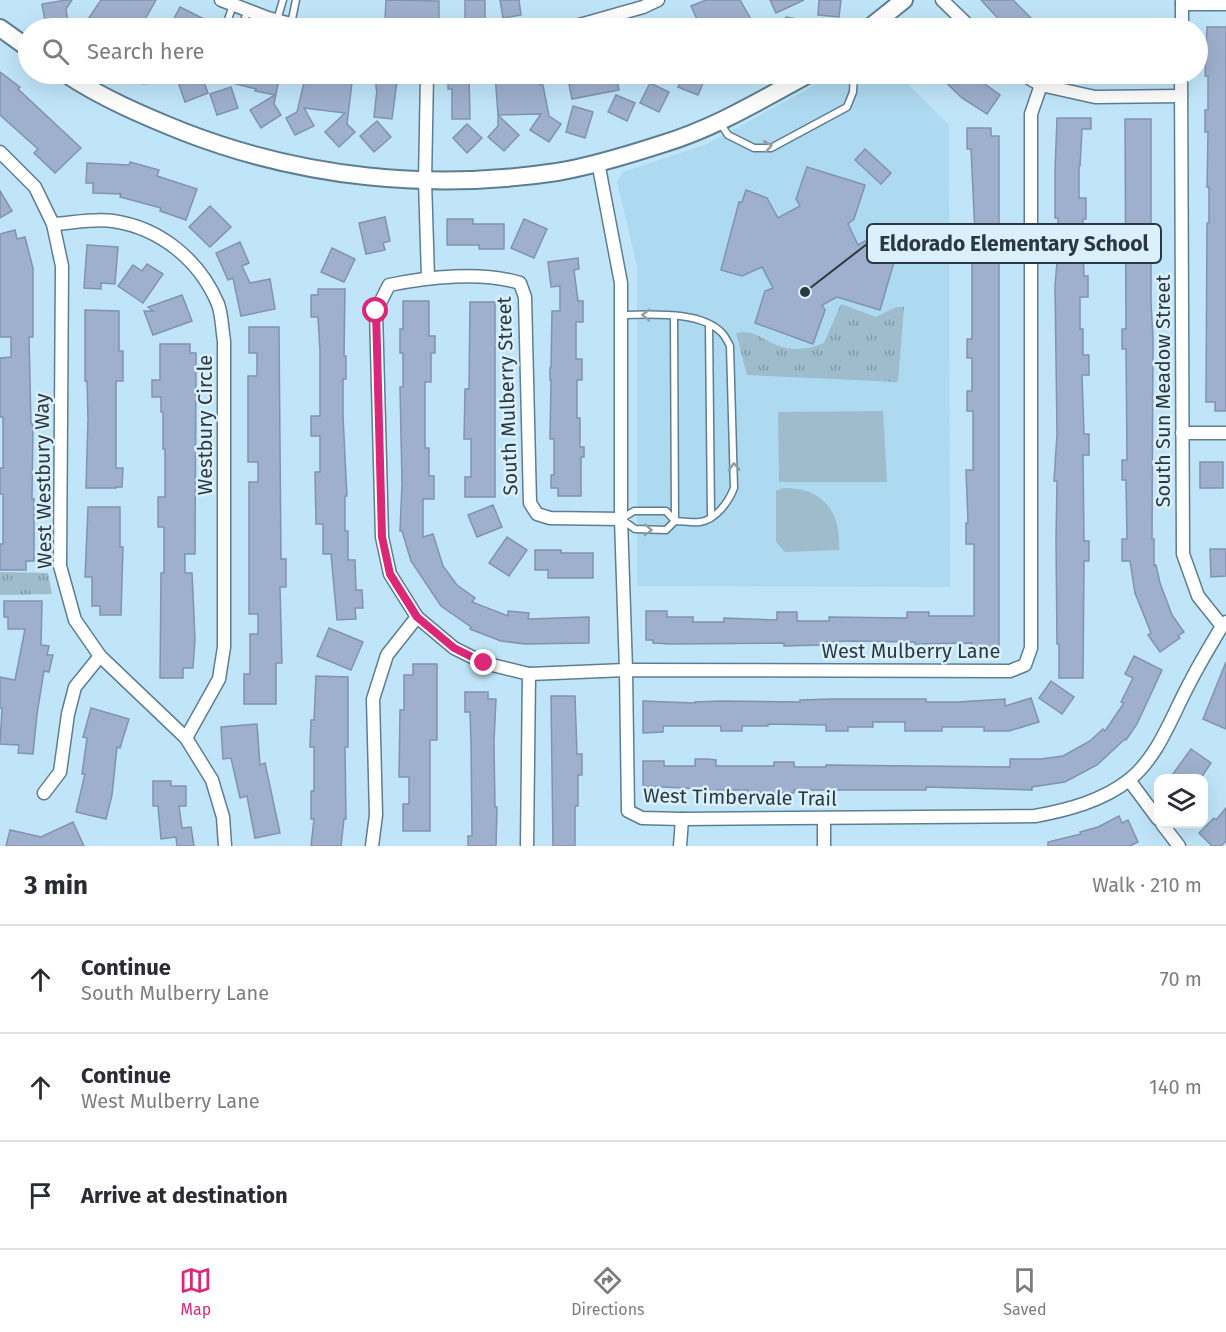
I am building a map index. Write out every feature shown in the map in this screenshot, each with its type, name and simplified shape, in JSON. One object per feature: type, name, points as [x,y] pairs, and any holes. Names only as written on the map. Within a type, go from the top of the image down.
[{"type":"street","points":[[604,18],[643,7],[658,0]]},
{"type":"street","points":[[882,18],[904,0]]},
{"type":"street","points":[[942,0],[961,18]]},
{"type":"street","points":[[227,2],[270,18]]},
{"type":"street","points":[[1182,18],[1182,2],[1226,4]]},
{"type":"street","points":[[0,28],[18,41]]},
{"type":"street","points":[[82,84],[148,118],[226,148],[288,165],[354,176],[425,181],[497,178],[558,171],[598,162],[664,144],[719,123],[791,84]]},
{"type":"street","points":[[427,84],[425,181],[428,277]]},
{"type":"street","name":"South Sun Meadow Street","points":[[1181,84],[1183,554],[1198,596],[1224,624]]},
{"type":"street","points":[[1041,85],[1095,97],[1181,96]]},
{"type":"street","name":"West Mulberry Lane","points":[[428,277],[389,285],[376,311],[382,537],[390,574],[417,617],[454,648],[484,663],[529,674],[627,670],[1010,671],[1025,665],[1030,648],[1032,114],[1041,85]]},
{"type":"street","name":"West Westbury Way","points":[[0,152],[35,187],[53,224],[62,266],[60,566],[75,620],[100,656],[186,738],[212,780],[223,817],[225,846]]},
{"type":"street","name":"West Timbervale Trail","points":[[598,162],[621,283],[621,519],[627,670],[628,811],[642,818],[682,819],[1035,816],[1065,811],[1091,801],[1129,780],[1153,754],[1224,624]]},
{"type":"street","name":"Westbury Circle","points":[[53,224],[113,221],[151,232],[184,254],[200,272],[219,306],[224,341],[224,647],[219,679],[186,738]]},
{"type":"street","name":"South Mulberry Street","points":[[428,277],[504,278],[520,283],[525,297],[530,502],[537,514],[550,518],[621,519]]},
{"type":"street","points":[[1182,433],[1226,433]]},
{"type":"street","points":[[372,846],[376,815],[373,699],[387,655],[417,617]]},
{"type":"street","points":[[44,793],[60,771],[68,714],[75,687],[100,656]]},
{"type":"street","points":[[527,846],[529,674]]},
{"type":"street","points":[[1129,780],[1154,814]]},
{"type":"street","points":[[680,846],[682,819]]},
{"type":"street","points":[[824,819],[824,846]]},
{"type":"street","points":[[1165,828],[1179,846]]},
{"type":"lane","points":[[277,18],[283,0]]},
{"type":"lane","points":[[292,18],[296,0]]},
{"type":"lane","points":[[226,18],[227,2]]},
{"type":"lane","points":[[245,18],[248,10]]},
{"type":"lane","points":[[719,123],[728,135],[754,148],[771,148],[847,107],[853,84]]},
{"type":"lane","points":[[621,315],[674,316],[691,318],[723,333],[730,346],[734,488],[730,499],[702,522],[675,521],[666,511],[634,511],[621,519],[634,529],[645,530],[666,530],[675,521],[674,316]]},
{"type":"lane","points":[[709,325],[711,516]]},
{"type":"shaded area","points":[[815,84],[908,84],[949,125],[950,587],[637,586],[637,266],[617,182],[623,172],[707,144]]},
{"type":"green space","points":[[841,304],[876,317],[896,307],[904,307],[898,382],[747,375],[736,333],[751,333],[785,348],[811,347],[824,343]]},
{"type":"green space","points":[[883,411],[887,482],[779,482],[778,412]]},
{"type":"green space","points":[[783,488],[809,492],[827,504],[837,524],[839,550],[785,552],[776,542],[776,491]]},
{"type":"green space","points":[[0,572],[48,573],[52,594],[0,595]]},
{"type":"building","points":[[72,0],[66,9],[67,18],[45,18],[42,4]]},
{"type":"building","points":[[101,0],[156,0],[146,18],[89,18]]},
{"type":"building","points":[[386,0],[439,1],[439,18],[385,18]]},
{"type":"building","points":[[465,0],[485,0],[485,18],[465,18]]},
{"type":"building","points":[[500,0],[519,0],[521,15],[503,18]]},
{"type":"building","points":[[706,0],[740,0],[750,18],[696,18],[691,6]]},
{"type":"building","points":[[770,0],[804,0],[776,13]]},
{"type":"building","points":[[819,0],[841,0],[839,17],[818,15]]},
{"type":"building","points":[[981,0],[1013,0],[1031,18],[998,18]]},
{"type":"building","points":[[180,7],[202,18],[174,18]]},
{"type":"building","points":[[1208,27],[1226,27],[1226,411],[1215,411],[1215,402],[1206,402],[1209,187],[1207,187],[1208,132],[1205,132],[1205,110],[1208,110]]},
{"type":"building","points":[[0,72],[20,87],[18,89],[81,148],[55,173],[34,153],[38,149],[0,115]]},
{"type":"building","points":[[179,84],[205,84],[208,93],[185,102]]},
{"type":"building","points":[[236,84],[278,84],[274,104],[281,115],[261,128],[250,110],[275,95],[255,91],[256,89]]},
{"type":"building","points":[[304,84],[352,84],[347,124],[355,132],[339,147],[325,132],[345,113],[304,108],[314,126],[295,135],[286,118],[297,112]]},
{"type":"building","points":[[376,84],[397,84],[392,119],[374,117]]},
{"type":"building","points":[[448,84],[469,84],[470,119],[452,119],[452,89],[448,89]]},
{"type":"building","points":[[496,84],[540,84],[543,85],[549,116],[561,124],[549,142],[530,130],[541,114],[498,115]]},
{"type":"building","points":[[569,84],[618,84],[619,90],[572,99]]},
{"type":"building","points":[[650,84],[669,92],[659,112],[640,103]]},
{"type":"building","points":[[679,84],[703,84],[698,95],[678,87]]},
{"type":"building","points":[[947,84],[985,84],[1000,95],[987,114],[962,98]]},
{"type":"building","points":[[231,87],[238,108],[217,115],[210,94]]},
{"type":"building","points":[[616,95],[635,103],[627,121],[608,112]]},
{"type":"building","points":[[573,106],[593,112],[585,138],[566,132]]},
{"type":"building","points":[[498,115],[519,135],[504,151],[488,137],[498,126]]},
{"type":"building","points":[[1057,118],[1091,118],[1091,129],[1082,129],[1079,166],[1079,198],[1086,198],[1083,250],[1084,276],[1088,276],[1088,297],[1080,297],[1080,329],[1083,329],[1083,355],[1089,355],[1089,375],[1082,375],[1084,434],[1089,434],[1089,455],[1083,455],[1084,541],[1089,541],[1089,561],[1084,561],[1083,678],[1059,678],[1059,644],[1057,644],[1057,481],[1054,481],[1057,434],[1055,286],[1058,218],[1055,218],[1055,171]]},
{"type":"building","points":[[1125,119],[1151,119],[1152,539],[1154,539],[1154,566],[1156,565],[1172,615],[1184,632],[1178,636],[1180,638],[1160,652],[1148,635],[1151,633],[1135,593],[1130,561],[1122,561],[1122,539],[1127,539],[1126,480],[1122,480],[1122,460],[1127,460],[1126,349],[1122,349],[1122,329],[1126,329]]},
{"type":"building","points":[[377,121],[391,137],[374,152],[360,136]]},
{"type":"building","points":[[467,124],[482,138],[467,153],[453,138]]},
{"type":"building","points":[[967,128],[991,128],[991,136],[999,136],[999,648],[972,648],[972,643],[915,644],[915,642],[851,641],[823,642],[823,645],[784,646],[784,643],[671,644],[653,643],[653,640],[646,640],[646,611],[667,611],[667,617],[693,617],[693,622],[724,622],[724,618],[777,620],[777,612],[797,612],[797,621],[829,621],[829,617],[907,618],[907,612],[929,612],[929,616],[974,616],[974,544],[966,544],[966,523],[968,523],[966,470],[973,470],[973,411],[967,411],[967,391],[972,391],[972,358],[967,358],[967,339],[972,339],[972,254],[967,254],[967,234],[975,234],[971,149],[967,149]]},
{"type":"building","points":[[865,149],[891,173],[881,184],[855,160]]},
{"type":"building","points":[[130,162],[159,170],[157,176],[197,189],[186,220],[160,211],[161,208],[120,197],[121,194],[93,193],[93,183],[86,183],[87,163],[129,165]]},
{"type":"building","points":[[807,167],[865,185],[854,219],[848,224],[858,245],[865,241],[897,252],[880,310],[837,297],[822,305],[825,310],[813,344],[755,323],[765,291],[773,288],[762,267],[742,276],[721,270],[739,202],[742,202],[746,190],[767,198],[778,218],[800,206],[796,199]]},
{"type":"building","points":[[0,191],[12,211],[0,218]]},
{"type":"building","points":[[210,206],[231,227],[210,247],[189,227]]},
{"type":"building","points":[[385,217],[390,241],[383,243],[385,250],[366,254],[359,223]]},
{"type":"building","points":[[447,219],[473,219],[473,224],[504,224],[504,249],[479,249],[479,245],[447,245]]},
{"type":"building","points":[[524,219],[547,229],[534,258],[511,248]]},
{"type":"building","points":[[15,230],[17,239],[25,237],[33,268],[33,337],[29,337],[31,424],[33,424],[34,561],[26,561],[26,570],[0,570],[0,544],[3,544],[3,494],[0,494],[0,468],[3,468],[3,417],[0,417],[0,358],[11,357],[11,337],[0,337],[0,234]]},
{"type":"building","points":[[240,242],[249,263],[242,266],[250,283],[270,279],[275,309],[241,316],[233,278],[228,280],[216,253]]},
{"type":"building","points":[[87,245],[118,247],[115,284],[101,283],[101,289],[84,288]]},
{"type":"building","points":[[332,248],[355,259],[344,282],[321,272]]},
{"type":"building","points":[[578,258],[579,269],[574,270],[578,301],[583,301],[583,322],[576,322],[576,359],[582,359],[582,380],[577,380],[580,447],[584,447],[584,457],[581,457],[581,496],[558,496],[558,488],[551,488],[551,475],[554,475],[554,439],[550,439],[550,368],[552,311],[560,311],[560,286],[551,287],[548,262]]},
{"type":"building","points":[[147,264],[163,274],[143,303],[118,286],[133,265],[142,271]]},
{"type":"building","points":[[318,289],[345,289],[346,379],[343,379],[343,416],[347,496],[345,496],[345,531],[348,531],[348,560],[355,560],[356,590],[362,590],[363,608],[355,608],[356,619],[337,620],[331,554],[323,554],[323,524],[316,524],[315,472],[320,472],[320,436],[311,436],[311,416],[320,416],[320,351],[318,317],[311,317],[311,295],[318,295]]},
{"type":"building","points":[[182,295],[192,321],[153,335],[144,311],[153,311],[148,307]]},
{"type":"building","points":[[403,301],[429,301],[429,336],[435,336],[435,353],[431,353],[431,382],[425,382],[425,448],[429,448],[429,476],[434,476],[434,499],[423,499],[423,537],[433,534],[443,566],[457,585],[475,598],[472,602],[508,616],[508,611],[529,613],[528,619],[589,617],[589,643],[525,644],[501,641],[470,629],[471,627],[441,606],[411,561],[402,531],[400,531],[402,484],[400,387],[403,387],[403,353],[400,353],[400,329],[403,329]]},
{"type":"building","points":[[470,302],[495,302],[495,497],[465,497],[465,477],[471,477],[471,439],[464,439],[465,389],[469,389]]},
{"type":"building","points":[[85,310],[119,311],[119,351],[123,351],[123,381],[116,381],[116,468],[123,468],[122,487],[86,488],[88,419],[87,381],[85,381]]},
{"type":"building","points":[[249,327],[279,327],[281,559],[286,559],[286,587],[280,587],[282,663],[276,663],[276,704],[244,704],[244,674],[250,674],[250,634],[258,634],[258,614],[249,614],[249,482],[258,482],[258,462],[248,462],[248,376],[257,376],[257,353],[249,353]]},
{"type":"building","points":[[160,344],[190,344],[190,353],[196,353],[195,554],[185,554],[185,573],[192,573],[195,639],[193,668],[183,668],[183,678],[160,678],[164,527],[158,527],[158,497],[165,497],[165,449],[163,449],[161,397],[152,397],[152,380],[160,380]]},
{"type":"building","points":[[1200,462],[1223,462],[1223,488],[1200,488]]},
{"type":"building","points":[[493,505],[502,527],[477,537],[468,515]]},
{"type":"building","points":[[88,507],[120,507],[120,547],[123,547],[121,615],[100,615],[100,606],[92,606],[92,577],[85,577]]},
{"type":"building","points":[[507,537],[527,550],[509,576],[489,563]]},
{"type":"building","points":[[1210,549],[1226,549],[1226,576],[1211,577]]},
{"type":"building","points":[[535,550],[593,553],[593,578],[548,578],[548,570],[535,570]]},
{"type":"building","points":[[4,601],[42,601],[41,645],[49,646],[47,655],[53,655],[49,672],[44,671],[33,754],[18,753],[19,745],[0,744],[2,708],[0,708],[0,677],[15,680],[25,629],[8,629],[8,617],[4,617]]},
{"type":"building","points":[[329,628],[363,642],[351,670],[317,656]]},
{"type":"building","points":[[1134,656],[1162,670],[1137,724],[1126,740],[1097,765],[1065,782],[1032,787],[1032,790],[926,787],[926,790],[794,790],[794,793],[716,790],[716,793],[705,793],[705,789],[643,786],[643,761],[664,761],[664,766],[695,766],[695,759],[708,759],[716,760],[716,766],[774,766],[774,762],[794,762],[794,767],[826,767],[826,765],[1010,767],[1010,759],[1063,756],[1090,741],[1103,729],[1105,731],[1124,703],[1121,702],[1133,678],[1125,674]]},
{"type":"building","points":[[1226,662],[1226,729],[1203,719]]},
{"type":"building","points":[[413,664],[437,664],[437,740],[430,740],[430,831],[403,831],[403,804],[409,804],[409,777],[399,777],[400,710],[404,710],[404,675],[413,675]]},
{"type":"building","points":[[316,676],[348,677],[348,747],[345,747],[346,819],[344,819],[341,846],[311,846],[314,819],[311,819],[311,791],[314,791],[314,747],[310,747]]},
{"type":"building","points":[[1051,681],[1074,697],[1062,714],[1039,698]]},
{"type":"building","points":[[465,692],[488,692],[488,699],[496,699],[494,742],[496,846],[468,846],[468,836],[472,836],[471,742],[470,712],[465,712]]},
{"type":"building","points":[[551,696],[575,696],[577,754],[582,754],[582,775],[578,775],[575,846],[553,846]]},
{"type":"building","points":[[1031,698],[1039,722],[1009,731],[984,731],[984,727],[942,727],[942,731],[905,731],[905,722],[873,722],[873,727],[848,727],[848,731],[826,731],[826,725],[768,724],[768,726],[742,726],[742,731],[721,731],[721,726],[663,726],[663,732],[643,733],[643,701],[695,703],[926,699],[926,702],[957,702],[1005,699],[1005,706]]},
{"type":"building","points":[[91,708],[129,719],[120,748],[117,747],[112,795],[106,819],[76,812],[85,774],[82,774],[87,738],[83,737]]},
{"type":"building","points":[[257,724],[260,765],[265,763],[280,833],[255,838],[247,796],[240,798],[231,758],[223,759],[221,727]]},
{"type":"building","points":[[1191,749],[1211,763],[1204,774],[1173,774]]},
{"type":"building","points":[[153,781],[171,781],[171,786],[186,786],[186,806],[179,806],[182,828],[191,827],[194,846],[177,846],[176,837],[161,839],[158,806],[153,806]]},
{"type":"building","points":[[1226,808],[1226,841],[1221,846],[1212,846],[1199,833],[1204,828],[1208,828],[1208,824],[1214,818],[1216,820]]},
{"type":"building","points":[[1119,816],[1122,823],[1128,820],[1138,842],[1130,846],[1048,846],[1048,842],[1081,834],[1080,832],[1098,827]]},
{"type":"building","points":[[73,822],[84,846],[6,846],[10,830],[41,837]]},
{"type":"place","name":"Eldorado Elementary School","points":[[805,292]]},
{"type":"route","points":[[376,311],[382,537],[390,574],[417,617],[454,648],[484,663]]}]
